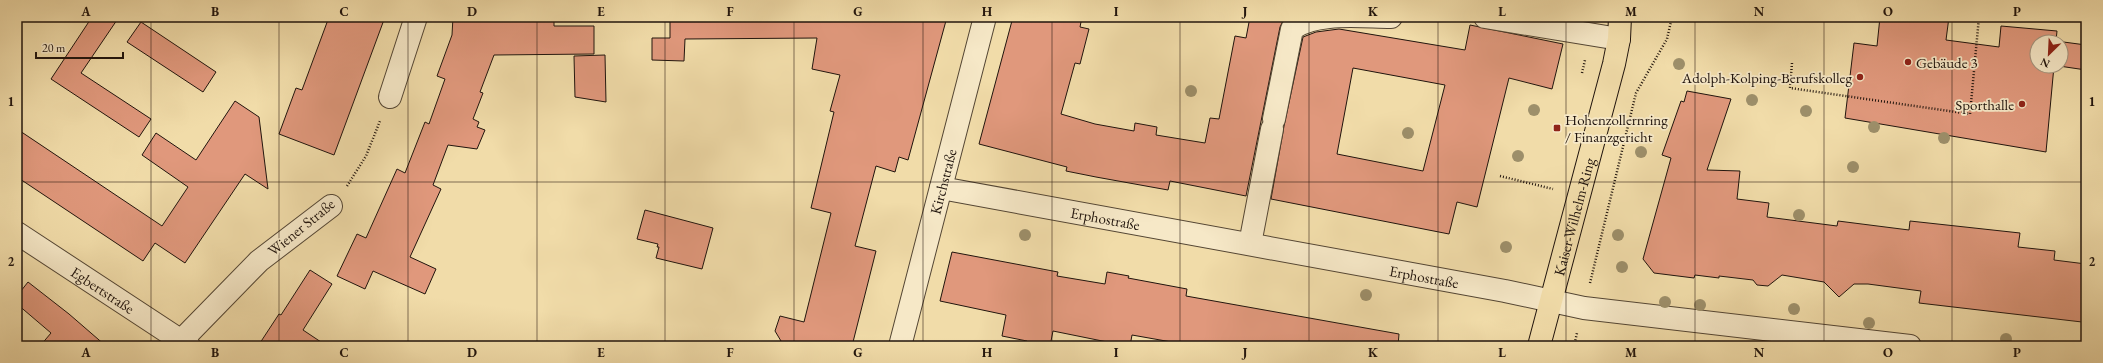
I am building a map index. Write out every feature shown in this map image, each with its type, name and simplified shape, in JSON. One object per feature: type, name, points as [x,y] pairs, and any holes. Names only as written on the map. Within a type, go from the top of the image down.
[{"type":"main road","name":"Kaiser-Wilhelm-Ring","points":[[1539,346],[1602,110],[1619,39],[1620,17]]},
{"type":"street","points":[[390,97],[416,17]]},
{"type":"street","name":"Kirchstraße","points":[[900,346],[985,17]]},
{"type":"street","points":[[1250,244],[1292,29],[1300,23],[1318,18],[1391,17]]},
{"type":"street","points":[[1485,17],[1619,39]]},
{"type":"street","name":"Erphostraße","points":[[941,188],[1250,244],[1584,308],[1910,346]]},
{"type":"street","name":"Wiener Straße","points":[[182,344],[260,261],[331,206]]},
{"type":"street","name":"Egbertstraße","points":[[17,233],[182,344]]},
{"type":"path","points":[[1574,346],[1636,93],[1667,39],[1672,17]]},
{"type":"path","points":[[1792,63],[1790,88],[1970,114],[1979,17]]},
{"type":"path","name":"Wiener Straße","points":[[331,206],[346,187],[366,156],[390,97]]},
{"type":"path","points":[[1500,176],[1553,189]]},
{"type":"building","points":[[92,17],[119,17],[81,73],[151,119],[139,137],[51,79]]},
{"type":"building","points":[[329,17],[385,17],[334,155],[279,134],[296,88],[302,90]]},
{"type":"building","points":[[453,17],[554,17],[554,26],[594,26],[594,54],[494,55],[480,92],[483,93],[473,119],[479,122],[477,127],[485,130],[477,149],[448,145],[433,185],[441,189],[410,257],[436,269],[425,294],[373,271],[365,289],[337,276],[357,234],[366,238],[397,169],[405,173],[425,122],[429,124],[445,79],[437,76],[452,35]]},
{"type":"building","points":[[670,17],[947,17],[908,160],[899,157],[895,172],[876,166],[855,246],[876,251],[852,346],[784,346],[775,331],[780,316],[804,322],[831,213],[811,208],[834,112],[830,111],[840,75],[812,69],[817,38],[685,39],[684,61],[652,60],[652,38],[670,38]]},
{"type":"building","points":[[1013,17],[1082,17],[1080,27],[1089,29],[1080,64],[1075,63],[1061,114],[1095,124],[1134,131],[1135,123],[1157,127],[1156,135],[1205,143],[1210,118],[1219,119],[1235,36],[1246,38],[1250,17],[1285,17],[1280,27],[1246,196],[1170,181],[1168,190],[1096,177],[1066,171],[1067,167],[979,144]]},
{"type":"building","points":[[1880,17],[1949,17],[1946,40],[1999,47],[2001,26],[2057,31],[2057,34],[2029,34],[2029,74],[2053,74],[2046,152],[1845,118],[1854,43],[1877,46]]},
{"type":"building","points":[[141,22],[216,72],[203,92],[127,42]]},
{"type":"building","points":[[1470,25],[1563,44],[1552,89],[1509,78],[1477,207],[1457,202],[1449,234],[1271,199],[1284,126],[1303,37],[1316,32],[1339,29],[1465,50]],"holes":[[[1353,68],[1445,85],[1423,171],[1337,154]]]},
{"type":"building","points":[[2069,43],[2086,45],[2086,70],[2069,67]]},
{"type":"building","points":[[605,55],[606,102],[575,97],[574,56]]},
{"type":"building","points":[[1687,91],[1731,99],[1707,170],[1740,171],[1737,199],[1769,203],[1767,217],[1837,226],[1838,221],[1909,230],[1910,221],[2020,233],[2018,247],[2055,251],[2054,260],[2086,264],[2086,288],[2082,322],[1919,303],[1921,291],[1868,284],[1854,284],[1839,297],[1824,282],[1782,275],[1768,286],[1757,285],[1753,280],[1719,276],[1719,278],[1695,275],[1694,278],[1654,273],[1643,259],[1671,158],[1662,155],[1681,101],[1684,102]]},
{"type":"building","points":[[235,101],[259,117],[268,189],[245,174],[185,263],[155,243],[143,261],[17,177],[17,129],[162,226],[188,187],[142,155],[156,133],[196,160]]},
{"type":"building","points":[[645,210],[713,228],[702,269],[656,258],[659,247],[657,247],[658,244],[637,239]]},
{"type":"building","points":[[952,252],[1058,272],[1057,276],[1105,284],[1107,272],[1129,276],[1128,278],[1187,289],[1186,296],[1399,334],[1398,346],[1194,346],[1132,335],[1130,346],[1127,346],[1053,331],[1050,346],[1026,346],[1027,341],[1002,336],[1006,315],[940,301]]},
{"type":"building","points":[[310,270],[332,284],[303,330],[327,346],[258,346],[279,314],[281,315]]},
{"type":"building","points":[[28,282],[69,314],[106,346],[40,346],[51,333],[17,304],[17,296]]},
{"type":"place","name":"Gebäude 3","points":[[1908,62]]},
{"type":"place","name":"Adolph-Kolping-Berufskolleg","points":[[1860,77]]},
{"type":"place","name":"Sporthalle","points":[[2022,104]]},
{"type":"place","name":"Hohenzollernring / Finanzgericht","points":[[1557,128]]}]
